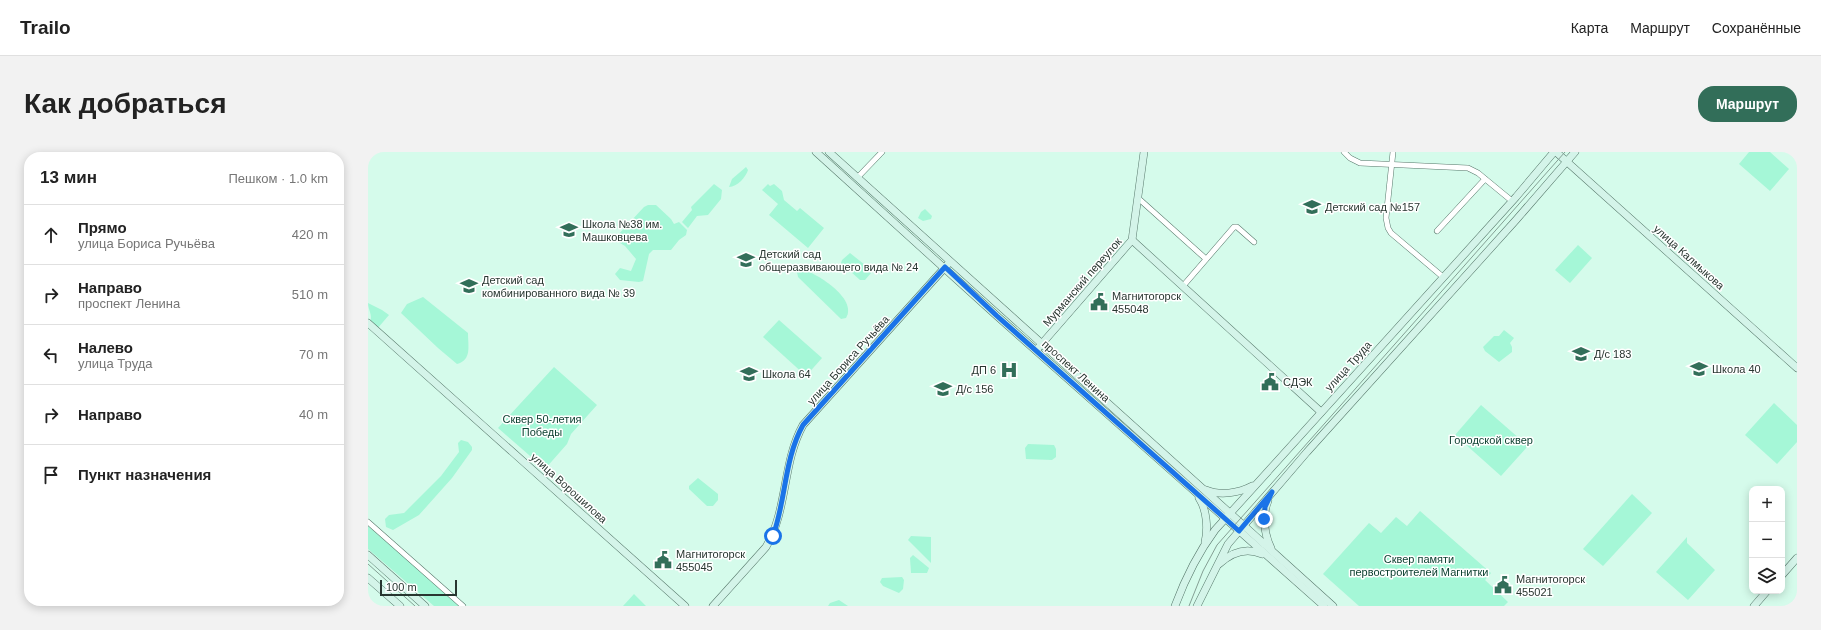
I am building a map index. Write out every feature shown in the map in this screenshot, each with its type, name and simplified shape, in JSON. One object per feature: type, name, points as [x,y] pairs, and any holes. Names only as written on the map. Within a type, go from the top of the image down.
[{"type":"main road","name":"проспект Ленина","points":[[816,152],[1036,350],[1197,488]]},
{"type":"main road","name":"проспект Ленина","points":[[829,152],[1042,344],[1270,554],[1324,606]]},
{"type":"main road","name":"Мурманский переулок","points":[[1036,350],[1132,240],[1144,152]]},
{"type":"main road","name":"улица Труда","points":[[1175,606],[1182,587],[1205,544],[1228,516],[1555,152],[1566,161]]},
{"type":"main road","points":[[1197,606],[1228,544],[1272,492],[1575,152]]},
{"type":"main road","name":"улица Калмыкова","points":[[1566,161],[1797,368]]},
{"type":"main road","points":[[1132,240],[1321,412]]},
{"type":"main road","name":"улица Бориса Ручьёва","points":[[713,606],[766,547],[773,536],[779,520],[793,448],[803,425],[951,261]]},
{"type":"main road","name":"улица Ворошилова","points":[[368,323],[685,606]]},
{"type":"main road","points":[[1197,488],[1208,491],[1232,492],[1245,490],[1256,485]]},
{"type":"main road","points":[[1197,488],[1206,518],[1205,544]]},
{"type":"main road","points":[[1216,566],[1229,555],[1238,552],[1270,554],[1264,519],[1265,507],[1272,492]]},
{"type":"main road","name":"проспект Ленина","points":[[1270,554],[1333,606]]},
{"type":"main road","points":[[368,555],[425,606]]},
{"type":"main road","points":[[1785,572],[1797,558]]},
{"type":"main road","points":[[368,578],[400,606]]},
{"type":"main road","points":[[1754,606],[1764,594]]},
{"type":"street","points":[[858,177],[882,152]]},
{"type":"street","points":[[1344,152],[1355,162],[1457,166],[1468,168],[1485,179],[1512,201]]},
{"type":"street","points":[[1393,152],[1386,218],[1388,228],[1391,234],[1443,277]]},
{"type":"street","points":[[1437,231],[1485,179]]},
{"type":"street","points":[[1138,198],[1206,259]]},
{"type":"street","points":[[1183,286],[1235,227],[1254,242]]},
{"type":"street","points":[[368,522],[463,606]]},
{"type":"green space","points":[[1749,152],[1770,152],[1789,169],[1770,191],[1739,164]]},
{"type":"green space","points":[[746,167],[748,170],[743,178],[732,187],[729,187],[732,179]]},
{"type":"green space","points":[[714,184],[722,190],[721,199],[708,215],[697,216],[688,228],[682,222],[692,210],[691,207]]},
{"type":"green space","points":[[768,184],[770,186],[774,184],[782,191],[784,200],[797,211],[800,208],[824,228],[808,248],[769,215],[778,204],[762,190]]},
{"type":"green space","points":[[648,205],[656,205],[671,219],[674,224],[679,222],[687,230],[686,235],[679,240],[671,250],[653,250],[649,254],[643,281],[620,280],[615,274],[620,268],[631,271],[636,259],[625,246],[615,240],[616,237],[644,207]]},
{"type":"green space","points":[[925,209],[932,216],[931,219],[923,221],[918,218],[921,212]]},
{"type":"green space","points":[[1578,245],[1592,258],[1570,283],[1555,270]]},
{"type":"green space","points":[[850,253],[870,269],[871,273],[865,280],[860,280],[841,263],[842,260]]},
{"type":"green space","points":[[799,268],[806,270],[824,280],[841,294],[846,302],[848,310],[846,318],[841,319],[798,277],[797,272]]},
{"type":"green space","points":[[423,297],[468,333],[468,352],[467,356],[462,362],[457,364],[401,313],[407,304]]},
{"type":"green space","points":[[368,303],[389,315],[377,329],[370,322],[371,317]]},
{"type":"green space","points":[[779,320],[822,358],[806,376],[763,337]]},
{"type":"green space","points":[[1504,330],[1514,338],[1510,343],[1512,352],[1499,362],[1485,351],[1483,347],[1494,336],[1499,336]]},
{"type":"green space","name":"Сквер 50-летия Победы","points":[[554,367],[597,405],[571,434],[567,444],[545,469],[498,428]]},
{"type":"green space","points":[[1774,403],[1797,425],[1797,442],[1777,464],[1745,435]]},
{"type":"green space","name":"Городской сквер","points":[[1481,405],[1528,446],[1501,476],[1455,435]]},
{"type":"green space","points":[[461,440],[468,442],[472,447],[472,450],[452,478],[419,515],[393,530],[386,527],[385,519],[389,515],[404,513],[441,476],[459,452],[458,443]]},
{"type":"green space","points":[[1028,444],[1054,445],[1056,449],[1056,457],[1052,460],[1026,459],[1025,448]]},
{"type":"green space","points":[[698,478],[718,494],[718,500],[713,506],[707,506],[689,489],[689,486]]},
{"type":"green space","points":[[1632,494],[1652,513],[1603,566],[1583,549]]},
{"type":"green space","name":"Сквер памяти первостроителей Магнитки","points":[[1420,511],[1491,573],[1485,580],[1508,602],[1504,606],[1359,606],[1323,574],[1369,523],[1381,533],[1396,517],[1407,526]]},
{"type":"green space","points":[[368,526],[461,606],[434,606],[368,549]]},
{"type":"green space","points":[[911,536],[931,537],[931,563],[908,540]]},
{"type":"green space","points":[[1687,537],[1687,543],[1715,570],[1688,600],[1656,572]]},
{"type":"green space","points":[[913,555],[929,568],[927,573],[911,573],[910,558]]},
{"type":"green space","points":[[902,577],[904,580],[903,589],[899,593],[883,586],[880,582],[882,578]]},
{"type":"green space","points":[[634,594],[646,606],[623,606]]},
{"type":"green space","points":[[839,600],[848,606],[828,606],[830,603]]},
{"type":"tram line","points":[[1189,606],[1203,571],[1217,545],[1565,152]]},
{"type":"tram line","points":[[368,564],[415,606]]},
{"type":"place","name":"Детский сад №157","points":[[1312,207]]},
{"type":"place","name":"Школа №38 им. Машковцева","points":[[569,230]]},
{"type":"place","name":"Детский сад общеразвивающего вида № 24","points":[[746,260]]},
{"type":"place","name":"Детский сад комбинированного вида № 39","points":[[469,286]]},
{"type":"place","name":"Магнитогорск 455048","points":[[1099,302]]},
{"type":"place","name":"Д/с 183","points":[[1581,354]]},
{"type":"place","name":"Школа 40","points":[[1699,369]]},
{"type":"place","name":"ДП 6","points":[[1009,370]]},
{"type":"place","name":"Школа 64","points":[[749,374]]},
{"type":"place","name":"СДЭК","points":[[1270,382]]},
{"type":"place","name":"Д/с 156","points":[[943,389]]},
{"type":"place","name":"Магнитогорск 455045","points":[[663,560]]},
{"type":"place","name":"Магнитогорск 455021","points":[[1503,585]]},
{"type":"route","points":[[773,536],[779,520],[793,448],[796,437],[803,425],[945,267],[997,316],[1239,531],[1272,492],[1265,507],[1264,519]]}]
